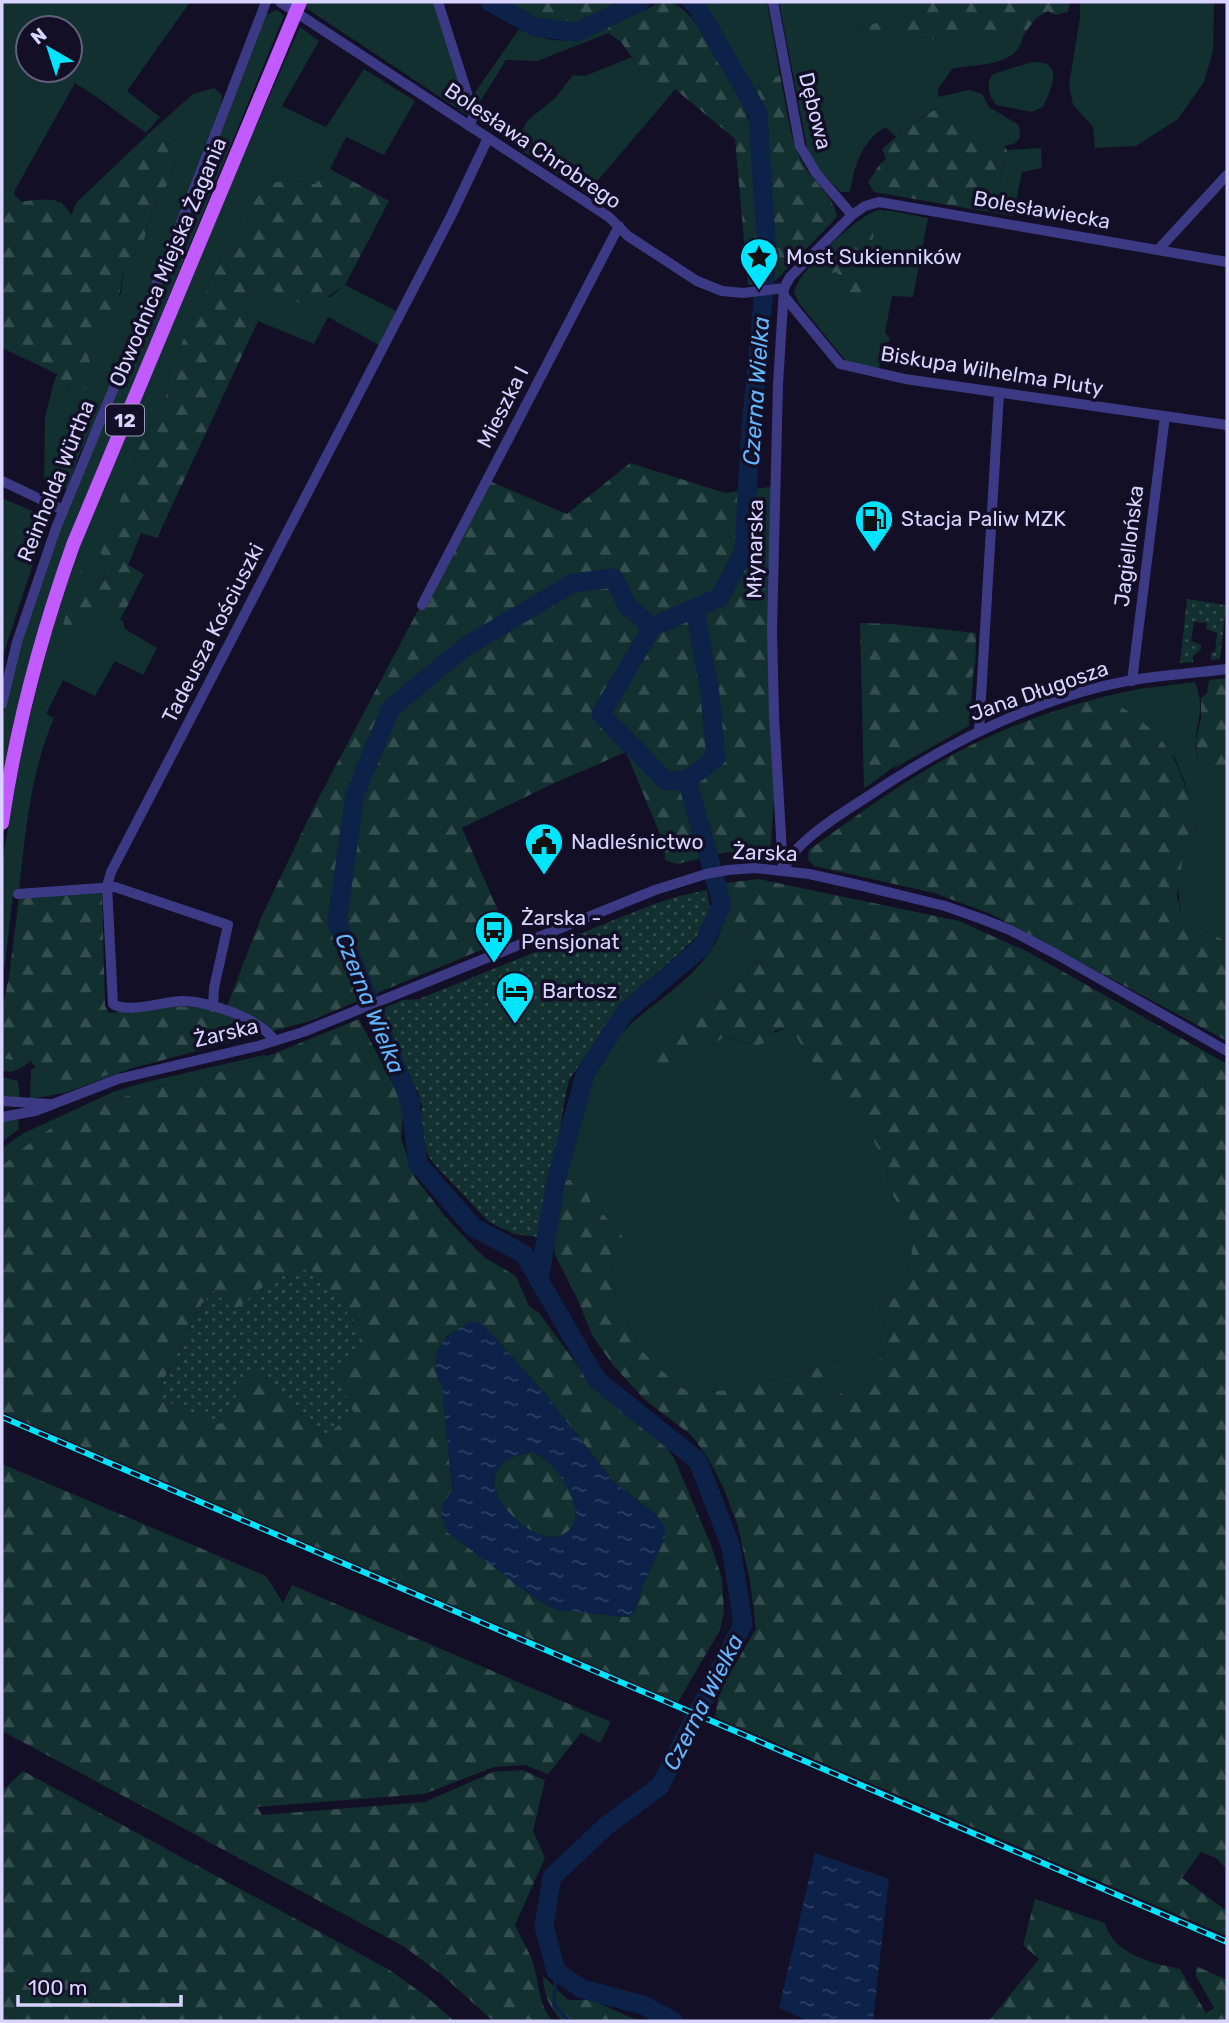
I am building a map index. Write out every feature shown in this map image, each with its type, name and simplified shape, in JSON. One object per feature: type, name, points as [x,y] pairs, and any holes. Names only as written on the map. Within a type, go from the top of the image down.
[{"type":"main road","name":"Obwodnica Miejska Żagania","points":[[2,822],[25,702],[73,545],[300,2]]},
{"type":"street","name":"Reinholda Würtha","points":[[2,704],[17,642],[63,510],[164,267],[266,2]]},
{"type":"street","name":"Bolesława Chrobrego","points":[[280,2],[606,215],[631,238],[697,281],[722,290],[743,293],[781,291]]},
{"type":"street","points":[[438,2],[474,115],[469,126]]},
{"type":"street","name":"Dębowa","points":[[773,2],[800,146],[816,173],[852,215]]},
{"type":"street","name":"Tadeusza Kościuszki","points":[[275,1041],[261,1026],[213,1007],[182,1001],[128,1008],[113,1004],[107,886],[111,872],[451,216],[488,138]]},
{"type":"street","points":[[1158,250],[1227,175]]},
{"type":"street","name":"Bolesławiecka","points":[[852,215],[872,204],[887,202],[1227,262]]},
{"type":"street","points":[[781,291],[794,272],[852,215]]},
{"type":"street","name":"Mieszka I","points":[[422,605],[619,226]]},
{"type":"street","name":"Biskupa Wilhelma Pluty","points":[[781,291],[839,364],[905,379],[1227,425]]},
{"type":"street","name":"Młynarska","points":[[781,291],[772,630],[783,870]]},
{"type":"street","points":[[979,731],[999,393]]},
{"type":"street","name":"Jagiellońska","points":[[1132,681],[1165,416]]},
{"type":"street","points":[[2,481],[63,510]]},
{"type":"street","name":"Jana Długosza","points":[[783,870],[797,849],[844,813],[928,758],[979,731],[1056,701],[1132,681],[1227,669]]},
{"type":"street","name":"Żarska","points":[[2,1117],[35,1111],[118,1079],[275,1041],[339,1018],[570,923],[686,880],[728,870],[755,868],[783,870],[863,886],[945,906],[982,919],[1056,954],[1227,1051]]},
{"type":"street","points":[[18,894],[107,886],[228,925],[214,988],[213,1007]]},
{"type":"street","name":"Żarska","points":[[2,1101],[51,1104]]},
{"type":"green space","points":[[2,2],[190,2],[127,91],[160,117],[146,133],[76,84],[84,84],[84,14],[14,14],[14,84],[74,84],[15,190],[14,194],[22,202],[2,207]]},
{"type":"green space","points":[[308,2],[433,2],[469,113],[467,115],[306,8]]},
{"type":"green space","points":[[501,2],[615,2],[597,15],[576,24],[556,25],[537,20]]},
{"type":"green space","points":[[669,2],[689,15],[698,27],[743,104],[749,123],[754,145],[758,193],[753,285],[748,285],[735,139],[675,89],[663,104],[643,79],[621,42],[609,33],[607,27],[660,3]]},
{"type":"green space","points":[[700,2],[767,2],[780,75],[755,89]]},
{"type":"green space","points":[[779,2],[920,2],[894,19],[858,27],[868,35],[890,32],[941,40],[964,31],[986,38],[1023,36],[1020,46],[1005,59],[952,69],[938,89],[938,97],[969,90],[982,94],[989,107],[1019,125],[1020,137],[1016,143],[1004,146],[1000,139],[987,139],[938,107],[896,137],[886,127],[875,135],[860,156],[849,192],[841,192],[820,171],[808,152]]},
{"type":"green space","points":[[920,2],[1070,2],[1068,12],[1055,15],[1048,11],[1036,18],[1023,36],[986,38],[964,31],[941,40],[890,32],[868,35],[858,27],[894,19]]},
{"type":"green space","points":[[1080,2],[1214,2],[1213,51],[1204,82],[1178,119],[1136,146],[1095,148],[1093,127],[1073,105],[1069,85]]},
{"type":"green space","points":[[277,10],[284,16],[69,540],[2,788],[2,721],[20,642],[57,535],[265,15]]},
{"type":"green space","points":[[300,27],[319,41],[282,106],[326,127],[364,69],[415,101],[384,155],[346,137],[330,169],[315,184],[293,180],[269,183],[254,201],[248,217],[223,254],[173,362],[166,397],[134,457],[115,516],[99,545],[105,573],[103,581],[97,582],[81,572],[76,651],[96,610],[123,621],[125,629],[157,648],[143,675],[115,661],[95,696],[63,680],[46,714],[54,718],[34,781],[19,890],[13,895],[2,971],[2,866],[22,747],[48,643],[80,543],[219,210]]},
{"type":"green space","points":[[607,27],[609,33],[537,61],[506,60],[478,105],[474,94],[519,29],[544,38],[563,40]]},
{"type":"green space","points":[[632,57],[643,79],[663,104],[587,193],[515,146],[527,121],[555,98],[573,75],[585,76]]},
{"type":"green space","points":[[1032,62],[1042,63],[1052,70],[1052,84],[1043,107],[1032,112],[996,105],[989,90],[993,74]]},
{"type":"green space","points":[[780,75],[798,152],[806,169],[827,194],[837,217],[775,281],[772,275],[768,155],[755,89]]},
{"type":"green space","points":[[214,88],[222,95],[221,105],[205,153],[67,489],[44,481],[45,417],[53,385],[65,386],[69,391],[90,347],[108,322],[121,292],[124,267],[143,244],[151,212],[171,178],[179,143],[157,126],[193,94]]},
{"type":"green space","points":[[939,107],[987,139],[1000,139],[1007,150],[995,213],[874,192],[868,182],[886,159],[882,149],[913,123]]},
{"type":"green space","points":[[157,126],[179,143],[171,178],[151,212],[143,244],[124,267],[119,297],[108,322],[90,347],[88,356],[93,371],[87,387],[74,395],[65,386],[53,385],[57,374],[2,348],[2,207],[30,200],[54,200],[63,205],[71,215],[77,202]]},
{"type":"green space","points":[[1041,148],[1042,168],[1022,172],[1013,216],[995,213],[1007,150]]},
{"type":"green space","points":[[330,169],[389,201],[345,285],[310,308],[266,287],[242,300],[241,310],[258,321],[157,538],[141,533],[128,565],[144,574],[120,620],[96,610],[76,651],[59,640],[81,571],[97,582],[103,581],[105,573],[99,545],[115,516],[134,457],[166,397],[173,362],[223,254],[248,217],[254,201],[269,183],[293,180],[315,184]]},
{"type":"green space","points":[[879,210],[928,218],[913,297],[892,296],[885,332],[890,339],[882,350],[879,368],[852,364],[845,360],[799,303],[794,292],[817,258],[843,233]],"holes":[[[862,232],[874,234],[859,300],[836,271],[824,263]]]},
{"type":"green space","points":[[868,230],[874,234],[862,291],[859,300],[849,300],[841,295],[839,275],[836,272],[826,275],[822,269],[842,245]]},
{"type":"green space","points":[[345,285],[396,311],[379,345],[328,317],[314,344],[258,321],[241,310],[242,300],[266,287],[287,296],[330,297]]},
{"type":"green space","points":[[630,463],[725,493],[777,486],[775,782],[770,858],[728,852],[677,864],[665,860],[664,844],[626,752],[462,828],[510,938],[310,1021],[58,1088],[33,1064],[27,1054],[11,1060],[2,1058],[2,1011],[19,898],[102,893],[105,1006],[109,1013],[172,1006],[226,1009],[260,920],[316,803],[487,480],[567,514]]},
{"type":"green space","points":[[2,498],[44,516],[44,530],[2,659]]},
{"type":"green space","points":[[1187,599],[1226,605],[1220,659],[1211,660],[1211,652],[1215,652],[1217,633],[1206,629],[1207,623],[1194,622],[1191,641],[1201,645],[1201,649],[1193,656],[1193,662],[1180,663]]},
{"type":"green space","points":[[860,623],[976,633],[974,670],[956,703],[911,752],[864,788]]},
{"type":"green space","points":[[974,670],[969,726],[893,769],[945,716]]},
{"type":"green space","points":[[1227,678],[1227,786],[1198,762],[1196,740],[1201,718],[1201,698],[1207,693],[1209,680]]},
{"type":"green space","points":[[1195,682],[1200,705],[1196,742],[1198,762],[1227,786],[1227,942],[1182,917],[1179,900],[1180,866],[1186,846],[1197,830],[1184,780],[1175,758],[1106,696]]},
{"type":"green space","points":[[1106,696],[1137,718],[1165,744],[1184,784],[1197,830],[1185,848],[1177,897],[1182,917],[1227,942],[1227,1041],[991,914],[934,893],[814,866],[808,859],[809,850],[876,802],[946,758],[1022,723]]},
{"type":"green space","points":[[758,879],[959,921],[1028,952],[1227,1064],[1227,1869],[1216,1858],[1201,1852],[1182,1878],[1227,1911],[1227,1936],[715,1717],[724,1683],[756,1629],[750,1581],[738,1526],[724,1489],[707,1456],[691,1435],[644,1399],[613,1365],[592,1335],[555,1255],[552,1232],[559,1184],[583,1179],[595,1215],[604,1215],[626,1241],[620,1257],[611,1266],[616,1300],[642,1351],[678,1386],[695,1394],[789,1376],[838,1360],[842,1368],[819,1383],[822,1393],[831,1398],[859,1381],[882,1354],[887,1334],[878,1308],[908,1273],[913,1225],[893,1196],[887,1180],[886,1162],[861,1121],[815,1066],[793,1032],[785,1028],[774,1031],[769,1041],[756,1046],[726,1036],[703,1051],[691,1063],[664,1070],[657,1064],[664,1040],[705,999],[743,981],[759,957],[753,938],[746,929],[738,933],[721,930],[726,883]]},
{"type":"green space","points":[[707,890],[711,914],[707,926],[611,1021],[569,1080],[553,1181],[538,1237],[514,1234],[489,1222],[433,1163],[424,1148],[420,1128],[422,1107],[418,1092],[379,1010],[403,1000],[419,999],[651,905]]},
{"type":"green space","points":[[746,929],[753,938],[759,957],[743,981],[705,999],[691,1063],[703,1051],[726,1036],[748,1044],[785,1028],[793,1032],[815,1066],[861,1121],[886,1162],[887,1180],[893,1196],[913,1225],[908,1273],[878,1308],[887,1334],[882,1354],[859,1381],[831,1398],[822,1393],[818,1383],[842,1368],[838,1360],[789,1376],[726,1390],[695,1394],[678,1386],[642,1351],[616,1300],[611,1266],[620,1257],[595,1215],[583,1179],[559,1184],[577,1108],[588,1079],[599,1061],[633,1022],[695,970],[714,945],[721,930],[738,933]]},
{"type":"green space","points":[[359,1019],[404,1106],[401,1138],[414,1176],[447,1219],[484,1257],[516,1276],[529,1306],[539,1313],[592,1385],[658,1436],[674,1458],[711,1545],[722,1579],[724,1612],[720,1630],[678,1702],[2,1412],[2,1166],[38,1136],[87,1108],[167,1084],[219,1072],[273,1054]],"holes":[[[214,1291],[234,1311],[331,1371],[339,1382],[324,1437],[253,1364],[156,1396],[199,1307]],[[472,1321],[491,1333],[546,1395],[613,1481],[656,1515],[666,1536],[643,1585],[635,1611],[628,1617],[557,1610],[536,1599],[448,1532],[442,1507],[452,1490],[442,1386],[446,1337]]]},
{"type":"green space","points":[[27,1054],[31,1061],[21,1068],[10,1072],[2,1070],[2,1058],[11,1060]]},
{"type":"green space","points":[[266,1056],[219,1072],[167,1084],[87,1108],[2,1166],[2,1148],[24,1133],[113,1092]]},
{"type":"green space","points":[[143,1064],[65,1093],[30,1099],[31,1070],[36,1067],[58,1088]]},
{"type":"green space","points":[[2,1077],[18,1081],[20,1099],[2,1096]]},
{"type":"green space","points":[[18,1118],[19,1129],[2,1142],[2,1121]]},
{"type":"green space","points":[[311,1269],[369,1339],[331,1371],[354,1413],[324,1437],[253,1365],[221,1425],[156,1397],[199,1307],[214,1291],[234,1311],[278,1274]]},
{"type":"green space","points":[[533,1452],[555,1467],[571,1493],[574,1523],[560,1536],[547,1537],[515,1519],[502,1504],[495,1488],[496,1472],[508,1460]]},
{"type":"green space","points":[[2,1464],[266,1576],[283,1603],[292,1585],[611,1722],[600,1743],[581,1733],[548,1774],[525,1765],[494,1767],[424,1794],[257,1807],[262,1815],[425,1802],[493,1772],[522,1770],[545,1780],[533,1831],[545,1858],[515,1925],[534,1964],[542,2004],[553,2021],[493,2021],[441,1974],[403,1946],[2,1731]]},
{"type":"green space","points":[[23,1771],[388,1969],[426,1996],[454,2021],[2,2021],[2,1791]]},
{"type":"green space","points":[[1035,1899],[1105,1923],[1109,1934],[1125,1950],[1157,1964],[1180,1969],[1206,2013],[1214,2008],[1196,1976],[1196,1966],[1227,1980],[1227,2021],[989,2021],[1039,1959],[1023,1945]]},
{"type":"green space","points":[[543,1976],[568,2000],[592,2000],[639,2021],[562,2021],[548,2000]]},
{"type":"water","points":[[472,1321],[481,1324],[491,1333],[546,1395],[613,1481],[656,1515],[664,1525],[666,1536],[643,1585],[635,1611],[628,1617],[557,1610],[536,1599],[447,1532],[442,1506],[452,1490],[442,1386],[435,1365],[440,1347],[462,1326]],"holes":[[[533,1452],[543,1458],[562,1479],[574,1505],[575,1518],[571,1528],[560,1536],[547,1537],[515,1519],[502,1504],[495,1488],[496,1472],[508,1460]]]},
{"type":"water","points":[[815,1853],[889,1879],[873,2021],[808,2021],[779,2008]]},
{"type":"waterway","name":"Czerna Wielka","points":[[490,2],[535,27],[577,32],[640,2]]},
{"type":"waterway","name":"Czerna Wielka","points":[[673,2021],[643,2005],[582,1989],[556,1971],[544,1926],[552,1877],[606,1826],[660,1786],[743,1624],[731,1547],[698,1461],[597,1380],[524,1254],[473,1227],[418,1164],[410,1101],[337,922],[355,794],[391,708],[465,647],[573,583],[614,578],[627,606],[652,627],[720,597],[744,551],[750,440],[767,257],[758,113],[692,2]]},
{"type":"waterway","name":"Czerna Wielka","points":[[539,1280],[556,1180],[586,1072],[625,1012],[702,947],[722,904],[687,780],[716,758],[710,695],[695,609]]},
{"type":"waterway","name":"Czerna Wielka","points":[[652,627],[601,714],[666,781],[687,780]]},
{"type":"waterway","points":[[556,1971],[554,2005],[569,2021]]},
{"type":"railway","points":[[2,1417],[1227,1942]]},
{"type":"place","name":"Most Sukienników","points":[[759,291]]},
{"type":"place","name":"Stacja Paliw MZK","points":[[874,553]]},
{"type":"place","name":"Nadleśnictwo","points":[[544,876]]},
{"type":"place","name":"Żarska - Pensjonat","points":[[494,964]]},
{"type":"place","name":"Bartosz","points":[[515,1025]]}]
